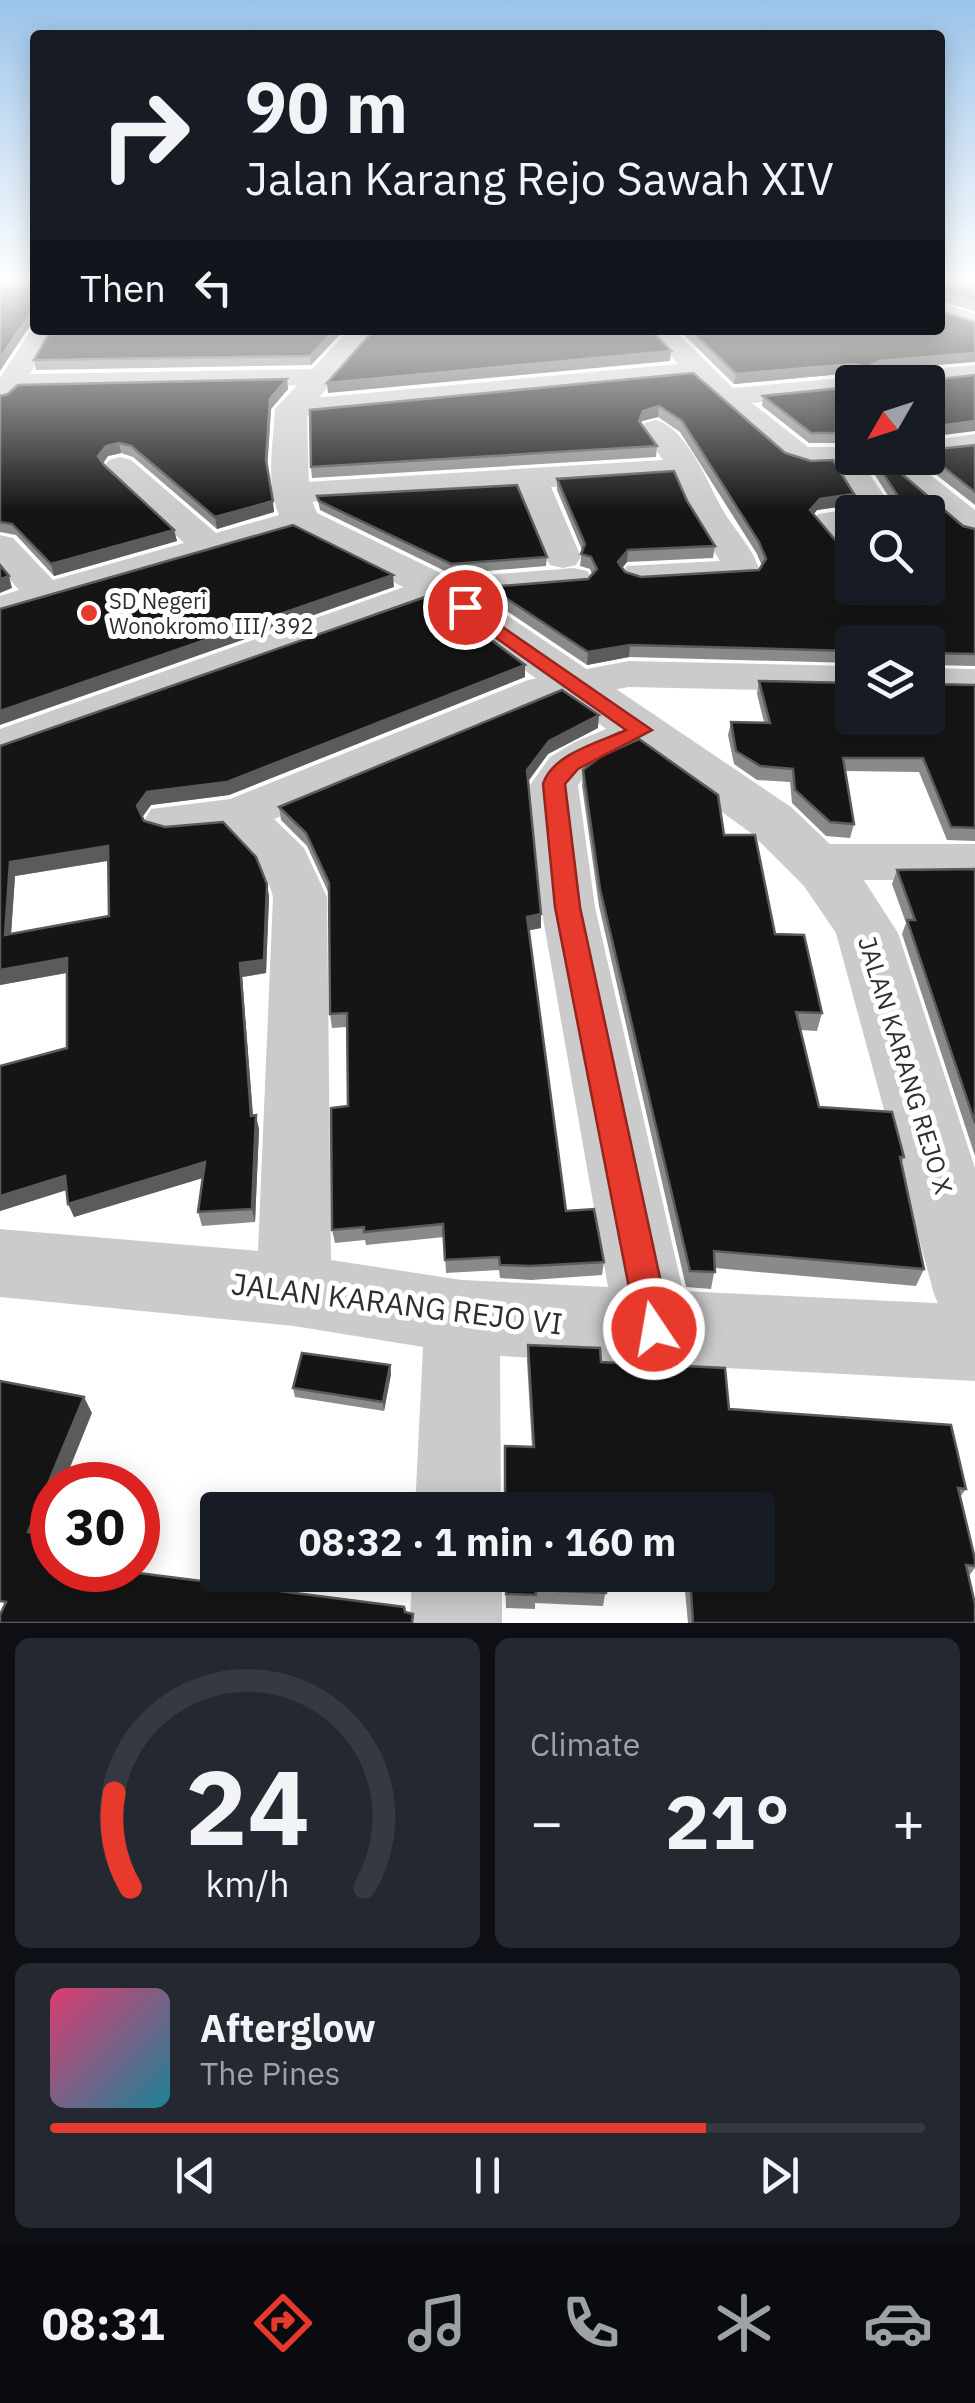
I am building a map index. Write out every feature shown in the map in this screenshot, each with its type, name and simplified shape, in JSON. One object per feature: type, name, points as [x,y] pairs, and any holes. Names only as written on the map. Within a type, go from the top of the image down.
[{"type":"street","points":[[296,506],[291,409],[337,358]]},
{"type":"street","points":[[687,358],[726,397],[805,457],[835,458]]},
{"type":"street","points":[[291,409],[699,370]]},
{"type":"street","points":[[945,376],[975,373]]},
{"type":"street","points":[[8,378],[317,378]]},
{"type":"street","points":[[726,397],[835,387]]},
{"type":"street","points":[[640,574],[741,572],[738,559],[706,511],[685,468],[656,429]]},
{"type":"street","points":[[945,447],[975,443]]},
{"type":"street","points":[[120,467],[210,546]]},
{"type":"street","points":[[0,608],[210,546],[296,506],[532,479],[685,468]]},
{"type":"street","points":[[911,475],[975,528]]},
{"type":"street","points":[[0,744],[438,588],[569,568],[532,479]]},
{"type":"street","name":"JALAN KARANG REJO X","points":[[296,506],[438,588],[771,820],[819,862],[850,899],[868,933],[975,1294]]},
{"type":"street","points":[[0,546],[45,596]]},
{"type":"street","points":[[169,822],[238,815],[543,689],[629,674],[835,679]]},
{"type":"street","points":[[945,681],[975,682]]},
{"type":"street","points":[[641,730],[570,765],[556,776],[554,784],[568,907],[654,1329]]},
{"type":"street","points":[[238,815],[284,855],[296,875],[300,897],[294,1290]]},
{"type":"street","points":[[819,862],[975,862]]},
{"type":"street","name":"JALAN KARANG REJO VI","points":[[0,1263],[294,1290],[462,1318],[975,1343]]},
{"type":"street","points":[[458,1492],[462,1318]]},
{"type":"street","points":[[456,1623],[457,1592]]},
{"type":"building","points":[[35,358],[190,358],[34,360]]},
{"type":"building","points":[[349,358],[599,358],[327,383]]},
{"type":"building","points":[[719,358],[919,358],[736,374]]},
{"type":"building","points":[[693,373],[785,453],[811,461],[833,460],[835,475],[842,475],[854,494],[820,499],[810,510],[835,540],[835,605],[945,605],[945,511],[963,526],[975,529],[975,654],[945,653],[945,625],[835,625],[835,651],[630,645],[588,652],[489,587],[588,579],[597,569],[591,557],[581,554],[585,544],[557,479],[674,471],[715,546],[628,550],[618,562],[625,572],[641,577],[759,570],[766,559],[682,421],[659,406],[643,411],[639,421],[657,446],[311,467],[310,410]]},
{"type":"building","points":[[975,375],[975,421],[945,425],[945,378]]},
{"type":"building","points":[[287,379],[270,399],[266,460],[273,501],[215,517],[131,446],[119,443],[106,446],[98,456],[174,530],[51,564],[12,524],[0,522],[0,396],[18,385]]},
{"type":"building","points":[[835,389],[835,433],[811,433],[763,396]]},
{"type":"building","points":[[975,445],[975,492],[945,468],[945,448]]},
{"type":"building","points":[[884,475],[903,475],[927,495],[897,495]]},
{"type":"building","points":[[517,485],[547,557],[451,564],[319,501],[317,496]]},
{"type":"building","points":[[293,525],[393,575],[0,711],[0,609]]},
{"type":"building","points":[[0,565],[9,576],[0,579]]},
{"type":"building","points":[[431,595],[525,665],[227,782],[147,792],[137,806],[144,821],[165,827],[223,822],[256,857],[267,884],[264,960],[240,963],[251,1116],[256,1115],[252,1209],[198,1212],[205,1162],[68,1204],[65,1176],[0,1196],[0,1066],[67,1048],[67,958],[0,970],[0,746]],"holes":[[[108,846],[109,916],[5,935],[10,862]]]},
{"type":"building","points":[[759,681],[835,683],[835,735],[945,735],[945,684],[975,685],[975,828],[951,827],[923,758],[843,758],[854,824],[830,822],[795,790],[793,769],[760,766],[736,751],[731,722],[770,723]]},
{"type":"building","points":[[562,690],[599,715],[549,741],[527,770],[541,914],[527,917],[566,1211],[594,1209],[604,1262],[531,1266],[500,1265],[499,1257],[445,1260],[443,1224],[364,1232],[364,1227],[332,1230],[331,1108],[348,1106],[347,1013],[330,1014],[329,883],[306,833],[279,807]]},
{"type":"building","points":[[639,739],[718,795],[724,835],[755,835],[775,934],[804,935],[822,1013],[796,1012],[819,1107],[892,1112],[924,1269],[714,1251],[715,1272],[690,1271],[600,889],[583,770],[601,756]]},
{"type":"building","points":[[975,869],[975,1123],[907,920],[915,920],[897,870]]},
{"type":"building","points":[[528,1345],[600,1348],[601,1362],[725,1368],[729,1409],[951,1425],[966,1489],[958,1488],[975,1559],[975,1566],[966,1565],[975,1623],[693,1623],[691,1592],[775,1592],[775,1492],[505,1492],[505,1446],[534,1447]]},
{"type":"building","points":[[302,1353],[390,1365],[383,1402],[293,1388]]},
{"type":"building","points":[[0,1381],[84,1397],[57,1462],[30,1462],[30,1592],[160,1592],[160,1576],[200,1581],[200,1592],[287,1592],[404,1607],[405,1612],[413,1614],[412,1623],[0,1623],[6,1602],[0,1601]]},
{"type":"building","points":[[506,1592],[536,1592],[536,1595]]},
{"type":"place","name":"SD Negeri Wonokromo III/ 392","points":[[89,613]]},
{"type":"route","points":[[465,607],[641,730],[570,765],[556,776],[554,784],[568,907],[654,1329]]}]
